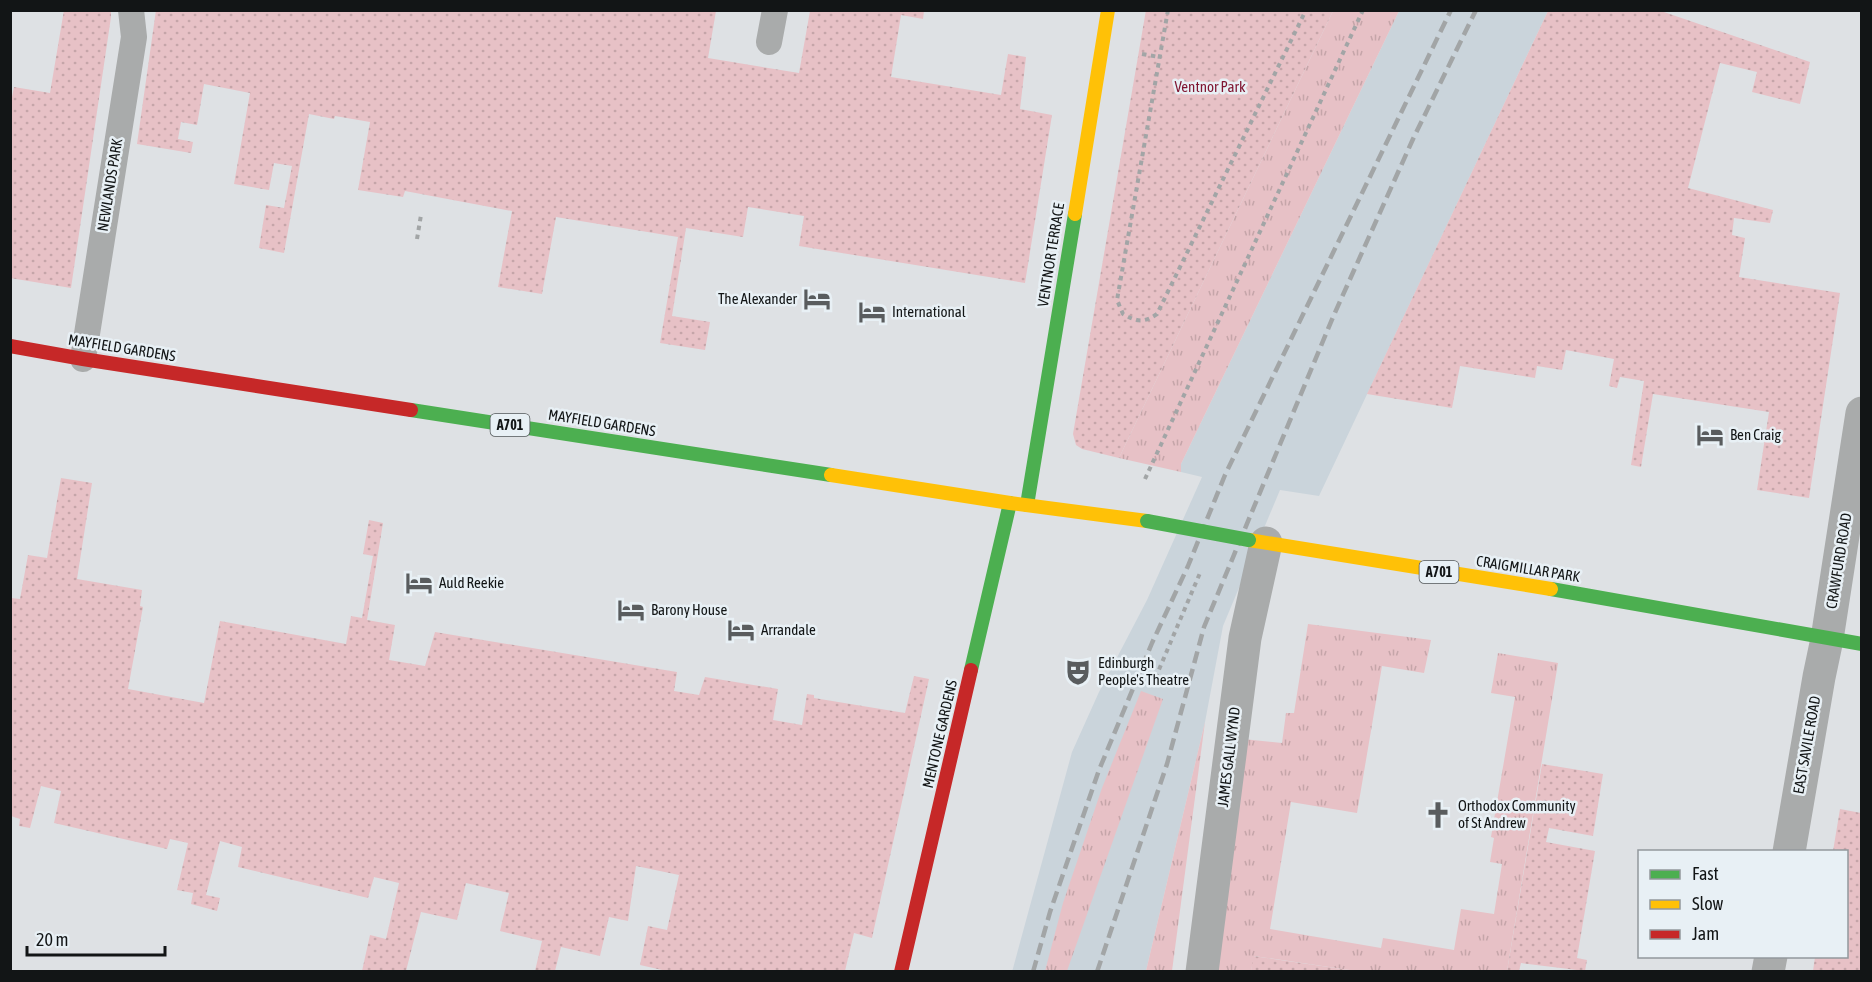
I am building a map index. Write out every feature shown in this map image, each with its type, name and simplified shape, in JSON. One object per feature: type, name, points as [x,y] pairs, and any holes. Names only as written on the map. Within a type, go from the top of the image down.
[{"type":"main road","name":"VENTNOR TERRACE","points":[[1027,505],[1108,10]]},
{"type":"main road","name":"MAYFIELD GARDENS","points":[[10,346],[1010,503]]},
{"type":"main road","name":"CRAIGMILLAR PARK","points":[[1010,503],[1147,521],[1258,542],[1618,600],[1862,644]]},
{"type":"main road","name":"MENTONE GARDENS","points":[[901,972],[1010,503]]},
{"type":"street","name":"CRAWFURD ROAD","points":[[1827,639],[1862,412]]},
{"type":"street","name":"JAMES GALL WYND","points":[[1202,972],[1258,542]]},
{"type":"street","name":"EAST SAVILE ROAD","points":[[1789,850],[1827,639]]},
{"type":"lane","name":"NEWLANDS PARK","points":[[83,359],[134,37],[131,10]]},
{"type":"lane","points":[[769,42],[775,10]]},
{"type":"path","points":[[1168,10],[1117,300],[1123,314],[1134,321],[1146,321],[1157,314],[1306,10]]},
{"type":"path","points":[[1127,518],[1364,10]]},
{"type":"path","points":[[417,239],[422,216]]},
{"type":"path","points":[[1152,686],[1184,611]]},
{"type":"shaded area","points":[[1399,11],[1548,11],[1319,496],[1280,490],[1223,626],[1205,722],[1146,971],[1012,972],[1072,752],[1099,692],[1147,600],[1202,477],[1181,472],[1181,464]]},
{"type":"green space","points":[[64,10],[111,11],[71,288],[10,278],[10,107],[14,87],[50,93]]},
{"type":"green space","points":[[156,10],[716,11],[708,58],[799,73],[810,11],[924,11],[923,19],[901,15],[891,77],[1001,95],[1008,54],[1026,57],[1020,109],[1052,115],[1025,283],[799,246],[804,216],[748,207],[743,237],[686,228],[672,316],[710,322],[705,350],[660,343],[678,237],[556,217],[542,294],[498,287],[512,211],[405,191],[403,197],[358,190],[370,122],[309,114],[284,253],[259,248],[266,205],[284,208],[292,166],[274,163],[269,190],[234,184],[250,93],[204,84],[197,125],[181,122],[178,139],[193,142],[191,153],[137,144]]},
{"type":"green space","name":"Ventnor Park","points":[[1146,10],[1333,11],[1119,458],[1082,449],[1076,445],[1073,434]]},
{"type":"green space","points":[[1333,11],[1399,11],[1181,464],[1181,472],[1119,458]]},
{"type":"green space","points":[[1548,11],[1661,11],[1810,62],[1800,104],[1752,92],[1757,72],[1720,63],[1688,188],[1773,210],[1770,223],[1734,218],[1732,235],[1745,238],[1739,277],[1840,293],[1809,498],[1757,490],[1769,412],[1653,394],[1641,467],[1631,465],[1644,381],[1620,377],[1617,388],[1609,386],[1614,359],[1566,350],[1562,370],[1537,366],[1535,378],[1460,366],[1452,408],[1367,394]]},
{"type":"green space","points":[[61,478],[92,483],[77,579],[142,590],[140,606],[143,607],[128,689],[204,703],[220,621],[346,644],[351,616],[362,618],[373,556],[363,554],[369,520],[383,523],[367,620],[395,625],[389,660],[425,666],[435,632],[677,672],[674,691],[699,695],[705,677],[778,689],[773,720],[802,725],[807,694],[814,695],[814,698],[905,713],[914,676],[929,679],[872,938],[854,933],[845,971],[671,972],[640,965],[648,926],[667,930],[679,875],[636,866],[628,921],[609,917],[600,956],[561,947],[555,971],[535,971],[542,941],[500,931],[509,893],[466,883],[457,920],[421,912],[406,971],[362,971],[370,935],[386,939],[399,883],[374,877],[368,898],[238,867],[242,847],[220,841],[206,895],[220,898],[217,911],[191,904],[193,893],[177,890],[188,843],[170,839],[167,849],[54,823],[61,791],[41,786],[30,828],[19,826],[20,819],[11,816],[10,819],[11,598],[20,599],[28,555],[47,558]]},
{"type":"green space","points":[[1308,624],[1431,640],[1424,673],[1382,666],[1357,813],[1291,802],[1270,929],[1381,948],[1383,938],[1454,950],[1461,909],[1494,914],[1502,864],[1490,862],[1494,838],[1491,837],[1515,697],[1491,693],[1498,653],[1558,663],[1507,971],[1356,971],[1254,956],[1251,971],[1217,972],[1243,739],[1282,743],[1286,713],[1294,713]]},
{"type":"green space","points":[[1141,691],[1163,699],[1067,971],[1045,971],[1063,903],[1102,788]]},
{"type":"green space","points":[[1205,722],[1172,971],[1146,971]]},
{"type":"green space","points":[[1542,764],[1603,774],[1593,836],[1549,828],[1546,842],[1595,851],[1577,958],[1587,960],[1585,971],[1521,963],[1519,971],[1507,971]]},
{"type":"green space","points":[[1840,809],[1861,813],[1861,971],[1813,971],[1815,958],[1848,958],[1848,850],[1833,850]]},
{"type":"green space","points":[[1253,956],[1356,971],[1251,971]]},
{"type":"railway","points":[[1033,972],[1050,912],[1099,770],[1152,643],[1188,566],[1225,475],[1451,10]]},
{"type":"railway","points":[[1097,972],[1167,764],[1204,627],[1333,317],[1413,139],[1476,10]]},
{"type":"traffic: fast","points":[[1027,505],[1075,214]]},
{"type":"traffic: fast","points":[[411,410],[831,475]]},
{"type":"traffic: fast","points":[[971,670],[1010,503]]},
{"type":"traffic: fast","points":[[1147,521],[1249,540]]},
{"type":"traffic: fast","points":[[1551,589],[1862,644]]},
{"type":"traffic: slow","points":[[1075,214],[1108,10]]},
{"type":"traffic: slow","points":[[831,475],[1010,503],[1147,521]]},
{"type":"traffic: slow","points":[[1249,540],[1551,589]]},
{"type":"traffic: jam","points":[[10,346],[411,410]]},
{"type":"traffic: jam","points":[[901,972],[971,670]]},
{"type":"place","name":"The Alexander","points":[[817,299]]},
{"type":"place","name":"International","points":[[872,312]]},
{"type":"place","name":"Ben Craig","points":[[1710,435]]},
{"type":"place","name":"Auld Reekie","points":[[419,583]]},
{"type":"place","name":"Barony House","points":[[631,610]]},
{"type":"place","name":"Arrandale","points":[[741,630]]},
{"type":"place","name":"Edinburgh People's Theatre","points":[[1078,672]]},
{"type":"place","name":"Orthodox Community of St Andrew","points":[[1438,815]]}]
